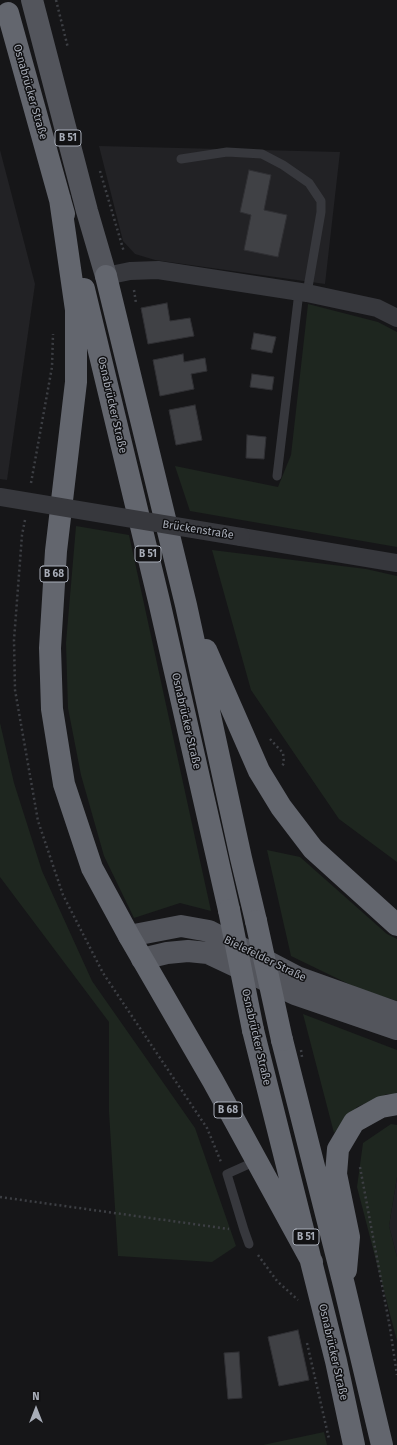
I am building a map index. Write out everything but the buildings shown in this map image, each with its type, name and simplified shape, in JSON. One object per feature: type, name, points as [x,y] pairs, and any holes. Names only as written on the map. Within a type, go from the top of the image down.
[{"type":"highway","name":"Osnabrücker Straße","points":[[4,10],[60,199],[90,309],[159,601],[229,910],[253,1030],[312,1262],[336,1361],[354,1445]]},
{"type":"highway","name":"B 68","points":[[60,199],[76,310],[76,382],[56,551],[50,648],[52,709],[64,784],[92,868],[142,959],[213,1081],[312,1262]]},
{"type":"highway","name":"B 51","points":[[106,276],[186,605],[239,851],[282,1040],[344,1285],[382,1445]]},
{"type":"highway","points":[[186,605],[259,771],[281,807],[313,849],[397,925]]},
{"type":"highway","points":[[344,1285],[349,1237],[336,1174],[338,1149],[354,1122],[381,1107],[397,1104]]},
{"type":"main road","name":"B 51","points":[[32,0],[87,211],[106,276]]},
{"type":"main road","name":"Bielefelder Straße","points":[[129,936],[180,926],[209,931],[297,977],[397,1013]]},
{"type":"main road","name":"Bielefelder Straße","points":[[142,959],[167,953],[188,951],[208,953],[295,994],[397,1029]]},
{"type":"street","points":[[106,276],[130,271],[158,270],[303,292],[377,308],[397,318]]},
{"type":"street","name":"Brückenstraße","points":[[0,497],[397,563]]},
{"type":"lane","points":[[181,159],[227,152],[262,154],[283,165],[309,183],[321,201],[321,212],[303,292],[277,476]]},
{"type":"lane","points":[[249,1244],[227,1174],[256,1161]]},
{"type":"path","points":[[56,0],[70,54]]},
{"type":"path","points":[[100,168],[130,271],[136,296],[136,310]]},
{"type":"path","points":[[268,737],[283,753],[284,763],[278,775],[268,786]]},
{"type":"path","points":[[0,1197],[244,1230]]},
{"type":"path","points":[[249,1244],[277,1281],[298,1300],[300,1307]]},
{"type":"path","points":[[307,1342],[330,1445]]},
{"type":"shaded area","points":[[99,146],[340,152],[325,284],[155,260],[135,254],[123,241]]},
{"type":"shaded area","points":[[0,150],[35,284],[7,480],[0,479]]},
{"type":"shaded area","points":[[308,304],[378,322],[397,332],[397,547],[190,511],[175,466],[278,487],[291,455]]},
{"type":"shaded area","points":[[76,526],[129,535],[211,911],[180,903],[134,918],[104,856],[81,775],[68,708],[66,643]]},
{"type":"shaded area","points":[[212,550],[366,569],[397,576],[397,862],[339,819],[251,690]]},
{"type":"shaded area","points":[[0,723],[14,783],[42,871],[92,981],[195,1128],[236,1246],[212,1262],[118,1256],[109,1112],[109,1022],[0,877]]},
{"type":"shaded area","points":[[267,850],[300,857],[387,934],[397,939],[397,1001],[357,988],[291,956]]},
{"type":"shaded area","points":[[303,1014],[397,1050],[397,1094],[387,1094],[357,1107],[334,1133]]},
{"type":"shaded area","points":[[391,1124],[397,1125],[397,1177],[389,1226],[397,1257],[397,1341],[357,1187],[363,1143]]},
{"type":"shaded area","points":[[397,1177],[397,1257],[389,1226]]},
{"type":"shaded area","points":[[324,1432],[327,1445],[263,1445]]}]
